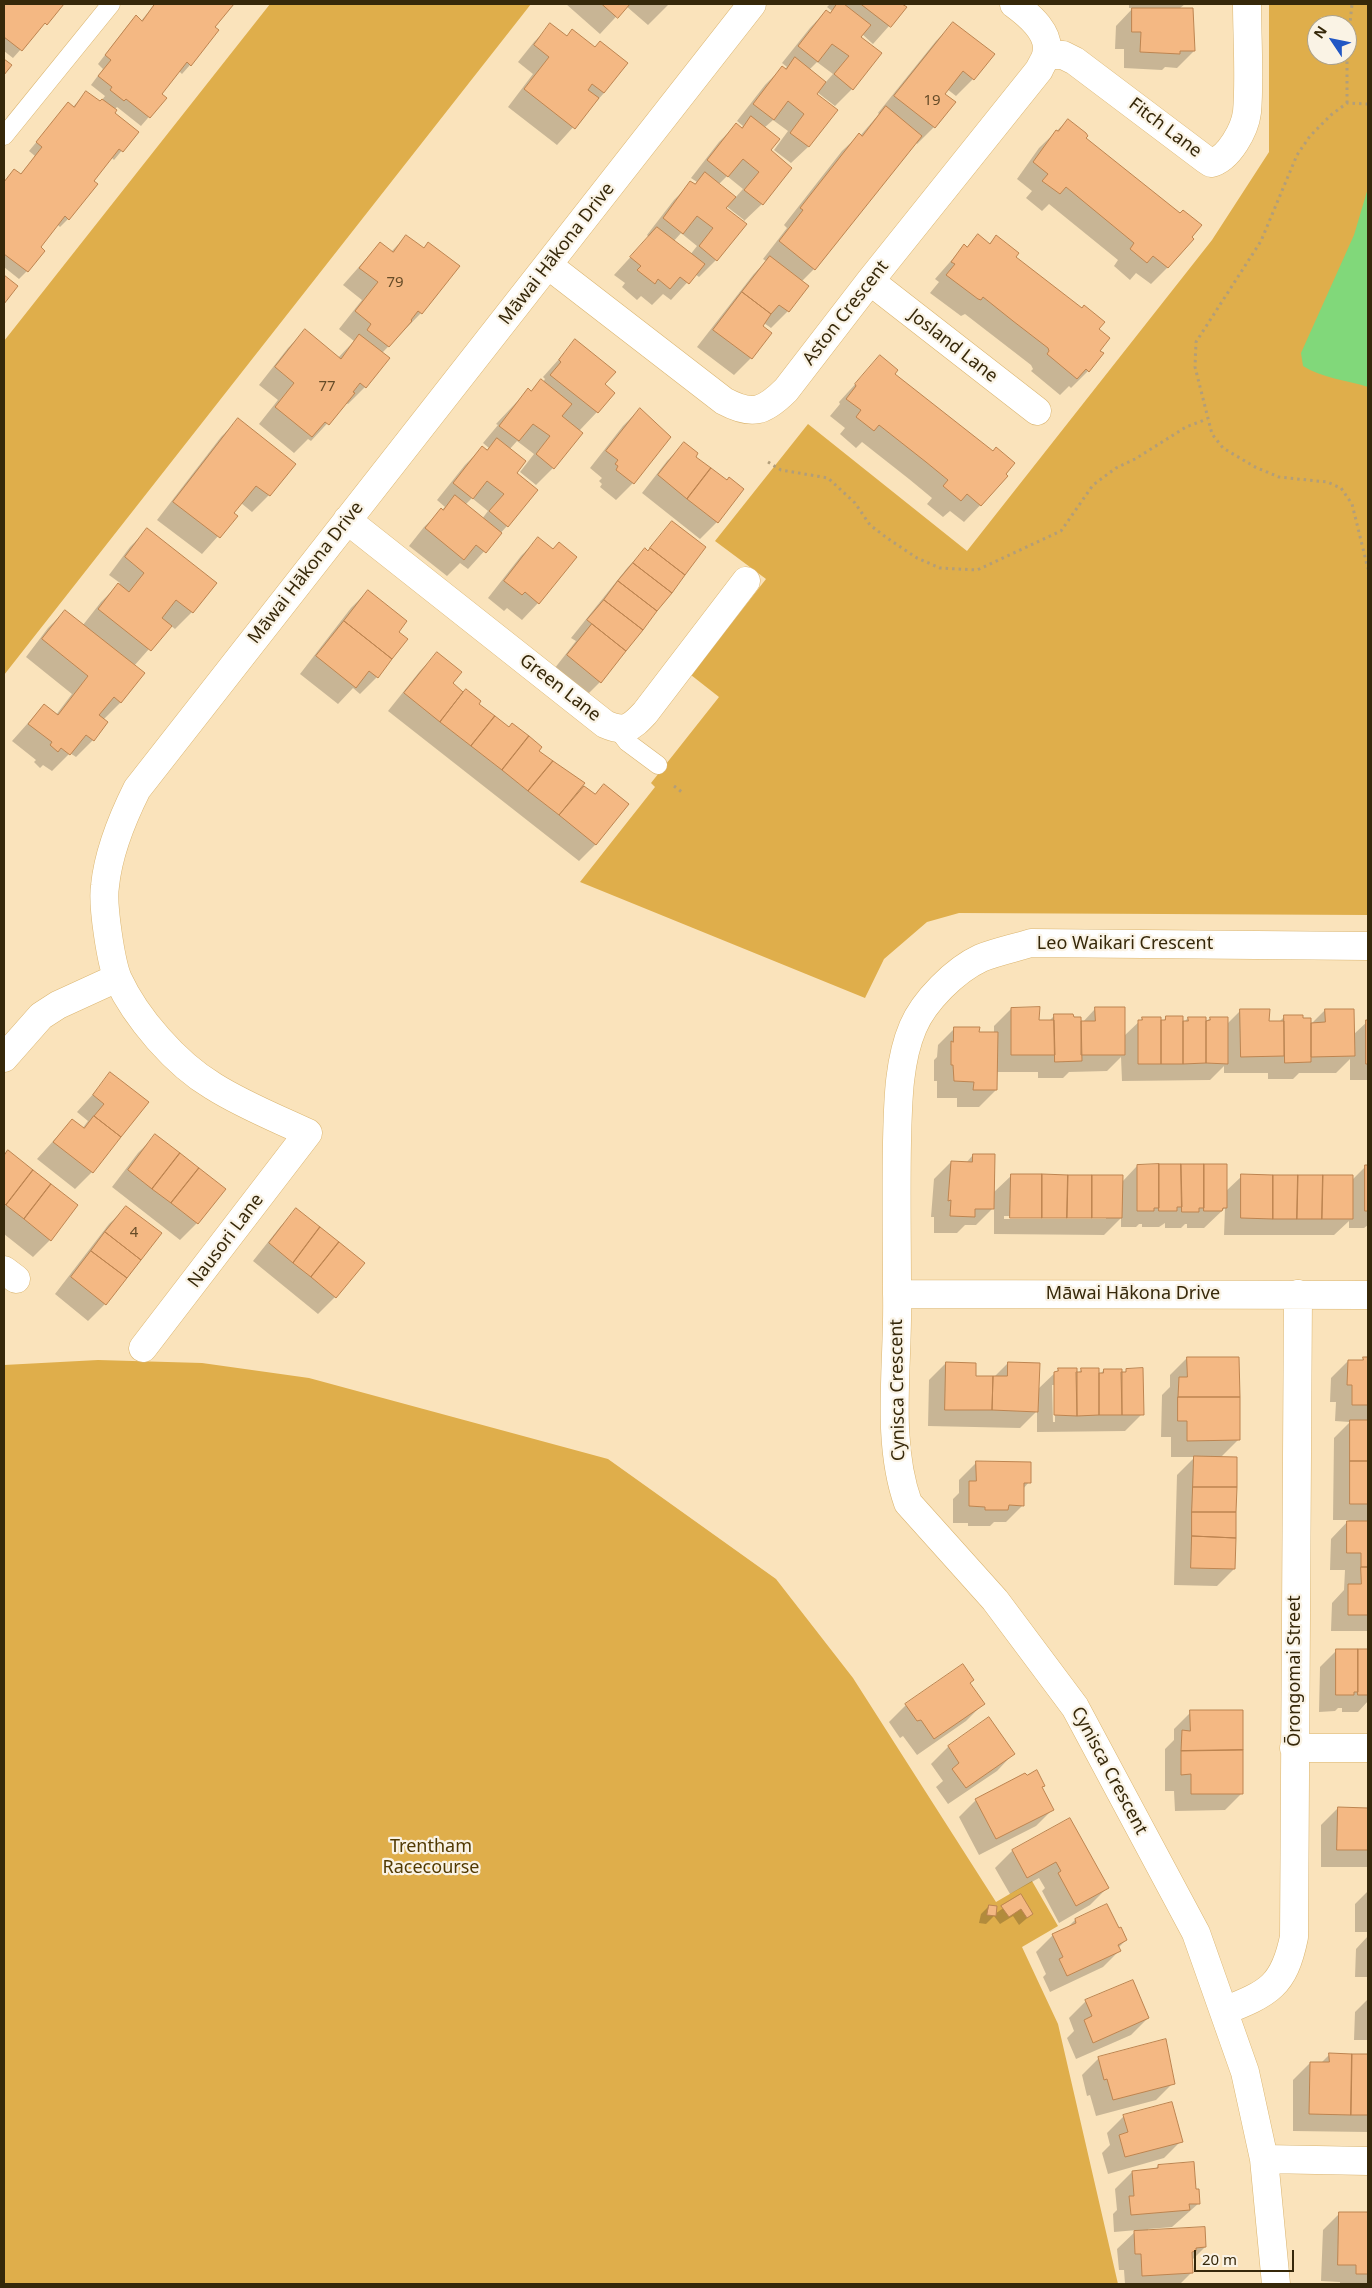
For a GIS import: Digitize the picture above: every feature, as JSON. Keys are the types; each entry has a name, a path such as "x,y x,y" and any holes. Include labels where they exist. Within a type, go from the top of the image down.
{"street":[{"name":"Māwai Hākona Drive","path":"308,1133 212,1086 179,1060 144,1020 117,978 107,927 104,886 122,820 136,789 752,4"},
{"path":"1014,4 1029,15 1039,27 1046,39 1047,55"},
{"name":"Fitch Lane","path":"1047,55 1063,55 1075,61 1205,159 1211,163 1219,161 1236,140 1247,113 1247,4"},
{"name":"Aston Crescent","path":"548,266 724,401 741,410 756,410 772,405 786,390 1039,70 1047,55"},
{"name":"Josland Lane","path":"870,282 1037,410"},
{"name":"Green Lane","path":"347,520 605,724 617,730 632,727 645,713 746,581"},
{"name":"Leo Waikari Crescent","path":"898,1294 896,1222 899,1081 913,1026 938,988 980,959 1031,943 1368,946"},
{"path":"8,1043 40,1016 58,1005 117,978"},
{"name":"Nausori Lane","path":"143,1348 308,1133"},
{"name":"Māwai Hākona Drive","path":"898,1294 1368,1295"},
{"name":"Cynisca Crescent","path":"898,1294 895,1371 897,1453 901,1484 908,1503 995,1600 1075,1707 1196,1933 1243,2064 1264,2159 1276,2284"},
{"name":"Ōrongomai Street","path":"1224,2011 1270,1990 1282,1977 1290,1960 1294,1937 1298,1294"},
{"path":"1294,1748 1368,1748"},
{"path":"1264,2159 1368,2161"}],"lane":[{"path":"4,136 111,4"},
{"path":"617,730 627,742 658,765"}],"path":[{"path":"1347,65 1347,103"},
{"path":"1368,104 1347,103 1331,115 1310,136 1297,155 1261,241 1196,342 1195,367 1207,419 1212,434 1222,448 1247,464 1279,477 1327,482 1341,488 1352,504 1368,569"},
{"path":"768,462 781,470 828,478 855,503 870,524 917,558 940,568 977,570 1061,531 1093,485 1116,468 1135,459 1186,427 1207,419"}],"green space":[{"path":"270,4 531,4 4,675 4,341"},
{"path":"1269,4 1368,4 1368,915 959,913 927,922 884,959 865,998 580,882 655,787 651,783 719,697 691,675 766,579 715,541 808,424 967,551 1212,240 1269,152"},
{"name":"Trentham Racecourse","path":"98,1360 202,1363 309,1378 608,1459 776,1579 853,1678 996,1902 1032,1881 1058,1926 1022,1947 1058,2024 1118,2284 4,2284 4,1365"}],"shaded area":[{"path":"1368,188 1368,387 1310,370 1303,366 1301,353 1354,235"}],"building":[{"path":"4,4 64,4 47,25 45,23 22,51 4,37"},
{"path":"155,4 234,4 215,27 219,30 191,66 187,62 162,94 167,98 150,118 126,99 124,101 110,90 112,87 98,76 111,60 105,55 136,15 142,21"},
{"path":"602,4 630,4 618,18"},
{"path":"837,4 844,4 871,25 861,37 882,53 853,90 834,74 849,56 832,44 818,62 798,46 826,10 830,13"},
{"path":"861,4 902,4 907,7 891,27"},
{"path":"1132,8 1193,8 1195,51 1180,51 1180,54 1140,52 1141,32 1132,32"},
{"path":"953,22 995,54 974,80 963,71 945,94 956,102 935,128 894,96"},
{"path":"550,23 567,36 572,29 595,47 600,41 628,63 604,93 592,84 588,90 599,98 575,129 524,89 549,57 534,45"},
{"path":"795,57 826,82 817,94 838,110 809,147 790,133 804,114 788,101 774,120 753,104 782,66 786,69"},
{"path":"4,59 12,65 4,75"},
{"path":"86,91 100,101 102,99 117,110 115,113 139,132 123,152 119,149 94,181 98,184 69,220 65,216 41,247 45,251 28,272 4,254 4,182 14,169 21,174 42,147 36,142 68,102 74,107"},
{"path":"886,106 922,136 815,270 779,241 803,210 800,208 859,133 862,136"},
{"path":"751,116 780,139 771,150 792,168 763,205 744,190 759,172 743,159 728,177 707,160 736,123 742,128"},
{"path":"1068,119 1086,133 1088,136 1086,138 1180,213 1183,210 1202,225 1192,237 1194,239 1168,268 1153,256 1147,263 1130,249 1134,243 1066,187 1060,194 1042,181 1048,174 1033,162 1056,130 1058,131"},
{"path":"705,172 736,197 726,208 747,224 717,261 699,246 713,228 697,216 683,234 663,218 690,181 695,184"},
{"path":"657,227 705,264 689,284 680,277 670,289 658,279 655,284 637,270 641,266 630,257"},
{"path":"978,234 990,244 996,235 1019,253 1016,257 1082,308 1084,305 1105,322 1099,329 1110,338 1100,351 1104,353 1089,372 1086,369 1077,379 1047,354 1048,348 983,297 981,300 978,299 946,275 955,264 951,262 964,244 967,247"},
{"path":"406,235 424,248 428,242 460,266 422,314 418,311 412,321 389,347 367,330 371,324 355,311 378,282 359,268 380,242 393,252"},
{"path":"770,256 809,286 789,312 779,305 771,314 742,292"},
{"path":"4,275 18,286 4,304"},
{"path":"742,292 771,314 763,326 772,333 752,359 713,330"},
{"path":"305,329 341,359 359,334 390,358 366,388 360,383 353,392 355,393 329,425 325,422 312,437 275,407 294,383 275,367"},
{"path":"575,339 616,372 605,384 615,393 598,413 550,375 561,362 559,360"},
{"path":"880,355 898,370 895,374 993,451 996,447 1015,463 1006,474 1008,476 981,506 967,494 961,501 943,486 948,480 926,462 879,425 874,431 856,417 861,410 846,399 856,386 855,384"},
{"path":"541,379 572,404 562,416 583,433 554,469 536,454 550,436 533,424 519,441 499,426 528,388 531,391"},
{"path":"640,408 671,437 634,484 616,470 618,466 615,464 618,460 606,451"},
{"path":"238,418 296,464 270,496 256,486 234,513 238,516 220,538 173,502"},
{"path":"497,438 526,461 517,473 538,490 508,527 489,511 504,494 487,481 473,499 453,483 482,446 487,450"},
{"path":"684,442 698,453 696,457 711,468 687,499 658,475"},
{"path":"711,468 727,480 729,477 744,489 718,523 687,499"},
{"path":"455,495 502,533 486,553 476,545 464,560 425,528 441,508 443,510"},
{"path":"672,521 706,547 685,575 650,548"},
{"path":"147,528 217,583 193,613 176,600 162,618 172,626 151,651 98,609 118,583 129,592 144,573 125,557"},
{"path":"538,537 553,549 559,542 577,557 539,604 525,592 522,595 504,581"},
{"path":"645,548 648,551 650,548 685,575 672,593 633,563"},
{"path":"633,563 672,593 657,611 618,581"},
{"path":"618,581 657,611 643,630 604,600"},
{"path":"368,590 407,621 399,632 408,639 392,659 344,621"},
{"path":"604,600 643,630 626,651 587,620"},
{"path":"65,610 145,673 121,703 114,697 99,715 108,722 94,741 86,735 70,755 61,748 58,752 50,745 52,742 28,724 44,704 58,715 88,676 42,639"},
{"path":"344,621 392,659 378,678 369,671 356,688 316,656"},
{"path":"592,624 626,651 601,683 567,655"},
{"path":"437,652 462,672 453,683 463,692 440,722 404,693"},
{"path":"466,689 481,701 479,704 495,716 471,746 440,722"},
{"path":"495,716 509,727 512,723 529,736 502,770 471,746"},
{"path":"529,736 542,747 539,751 553,761 528,791 502,770"},
{"path":"553,761 585,783 559,815 528,791"},
{"path":"604,784 629,804 596,845 559,815 584,786 595,794"},
{"path":"1040,1007 1039,1020 1054,1020 1055,1055 1011,1055 1011,1008"},
{"path":"1095,1007 1125,1007 1125,1055 1081,1055 1081,1021 1095,1021"},
{"path":"1240,1009 1270,1009 1269,1021 1284,1021 1284,1056 1241,1057"},
{"path":"1325,1009 1354,1009 1355,1056 1311,1057 1311,1023 1325,1022"},
{"path":"1054,1014 1073,1014 1074,1017 1081,1017 1082,1061 1055,1062"},
{"path":"1284,1015 1303,1015 1303,1018 1311,1018 1311,1062 1285,1063"},
{"path":"1166,1016 1183,1016 1183,1064 1161,1064 1161,1020 1165,1020"},
{"path":"1142,1017 1161,1017 1161,1064 1138,1064 1138,1020 1142,1020"},
{"path":"1188,1017 1206,1017 1206,1063 1183,1064 1183,1021 1188,1021"},
{"path":"1210,1017 1228,1017 1228,1064 1206,1063 1206,1021 1210,1020"},
{"path":"1366,1020 1368,1020 1368,1064 1366,1064"},
{"path":"954,1027 980,1027 979,1032 998,1032 997,1090 973,1090 974,1082 954,1081 953,1065 951,1065 951,1041 953,1042"},
{"path":"110,1072 149,1102 121,1137 94,1116 104,1104 93,1095"},
{"path":"94,1116 121,1137 93,1173 53,1142 72,1119 84,1128"},
{"path":"155,1134 180,1153 152,1189 128,1170"},
{"path":"8,1150 33,1170 6,1205 4,1203 4,1156"},
{"path":"180,1153 199,1168 171,1203 152,1189"},
{"path":"973,1154 995,1154 994,1209 975,1209 975,1217 950,1216 951,1200 948,1201 951,1161 972,1162"},
{"path":"1159,1164 1181,1164 1182,1207 1177,1207 1177,1211 1159,1211"},
{"path":"1159,1164 1159,1208 1154,1208 1154,1211 1137,1211 1137,1165"},
{"path":"1181,1164 1204,1164 1204,1208 1199,1208 1199,1212 1182,1212"},
{"path":"1204,1164 1227,1164 1227,1208 1223,1208 1222,1211 1204,1211"},
{"path":"1365,1165 1368,1165 1368,1211 1365,1211"},
{"path":"199,1168 226,1189 198,1224 171,1203"},
{"path":"33,1170 51,1184 24,1219 6,1205"},
{"path":"1011,1174 1042,1174 1042,1218 1010,1218"},
{"path":"1042,1174 1068,1175 1067,1218 1042,1218"},
{"path":"1241,1174 1273,1175 1273,1219 1241,1218"},
{"path":"1068,1175 1092,1175 1092,1218 1067,1218"},
{"path":"1092,1175 1123,1175 1122,1218 1092,1218"},
{"path":"1273,1175 1298,1175 1297,1219 1273,1219"},
{"path":"1298,1175 1323,1175 1322,1219 1297,1219"},
{"path":"1323,1175 1353,1175 1353,1219 1322,1219"},
{"path":"51,1184 78,1205 51,1241 24,1219"},
{"path":"126,1206 162,1233 141,1260 105,1232"},
{"path":"296,1208 320,1227 293,1263 269,1243"},
{"path":"320,1227 339,1242 311,1277 293,1263"},
{"path":"105,1232 141,1260 127,1278 91,1251"},
{"path":"339,1242 365,1263 336,1298 311,1277"},
{"path":"91,1251 127,1278 106,1305 71,1277"},
{"path":"1187,1357 1239,1357 1240,1397 1178,1397 1179,1377 1187,1377"},
{"path":"1363,1357 1368,1357 1368,1405 1352,1405 1352,1385 1347,1385 1348,1360 1363,1360"},
{"path":"946,1362 976,1363 976,1376 993,1376 992,1410 945,1410"},
{"path":"1008,1362 1040,1363 1038,1412 992,1410 993,1376 1007,1376"},
{"path":"1058,1368 1077,1368 1077,1416 1054,1415 1054,1372 1058,1371"},
{"path":"1081,1368 1099,1368 1099,1415 1077,1416 1076,1372 1081,1372"},
{"path":"1143,1368 1144,1415 1122,1415 1121,1372 1126,1372 1126,1369"},
{"path":"1104,1369 1122,1369 1122,1415 1099,1415 1099,1373 1103,1373"},
{"path":"1178,1397 1240,1397 1240,1440 1187,1441 1187,1421 1178,1421"},
{"path":"1350,1420 1368,1420 1368,1461 1350,1461"},
{"path":"1194,1456 1237,1457 1237,1487 1193,1487"},
{"path":"976,1461 1031,1462 1031,1483 1024,1483 1024,1506 1009,1505 1008,1510 985,1510 985,1507 969,1506 969,1481 976,1481"},
{"path":"1350,1461 1368,1461 1368,1504 1350,1504"},
{"path":"1193,1487 1237,1487 1236,1512 1192,1512"},
{"path":"1192,1512 1236,1512 1236,1538 1192,1536"},
{"path":"1347,1521 1368,1521 1368,1567 1361,1567 1361,1553 1347,1553"},
{"path":"1192,1536 1236,1538 1235,1569 1191,1568"},
{"path":"1361,1567 1368,1567 1368,1615 1348,1615 1348,1584 1361,1584"},
{"path":"1336,1649 1358,1649 1358,1692 1354,1692 1354,1695 1336,1695"},
{"path":"1358,1649 1368,1649 1368,1695 1358,1695"},
{"path":"963,1664 974,1680 970,1683 985,1704 934,1739 921,1720 917,1721 905,1704"},
{"path":"1190,1710 1243,1710 1243,1750 1181,1751 1182,1730 1190,1731"},
{"path":"989,1717 1015,1754 966,1788 952,1769 959,1763 948,1746"},
{"path":"1243,1750 1243,1794 1191,1794 1191,1774 1181,1775 1181,1751"},
{"path":"1037,1770 1045,1786 1042,1787 1054,1810 996,1839 975,1799 1025,1773 1027,1775"},
{"path":"1338,1807 1368,1808 1368,1850 1337,1850"},
{"path":"1070,1818 1109,1888 1076,1906 1058,1873 1061,1871 1056,1862 1027,1878 1012,1850"},
{"path":"1021,1894 1033,1914 1027,1918 1021,1909 1009,1917 1001,1906"},
{"path":"1107,1904 1127,1940 1118,1945 1121,1951 1067,1976 1059,1959 1063,1957 1052,1934 1076,1923 1075,1919"},
{"path":"989,1905 997,1906 996,1916 987,1915"},
{"path":"1133,1980 1149,2018 1093,2043 1084,2020 1092,2016 1085,2000"},
{"path":"1166,2039 1175,2084 1113,2100 1107,2079 1104,2080 1098,2057"},
{"path":"1329,2053 1352,2054 1351,2115 1309,2114 1310,2062 1329,2062"},
{"path":"1352,2054 1368,2054 1368,2115 1351,2115"},
{"path":"1172,2102 1183,2142 1125,2157 1119,2135 1128,2132 1123,2115"},
{"path":"1194,2162 1196,2189 1199,2189 1200,2204 1189,2204 1190,2210 1131,2215 1129,2196 1134,2196 1132,2171 1158,2168 1158,2165"},
{"path":"1339,2212 1368,2212 1368,2274 1356,2274 1356,2265 1338,2265"},
{"path":"1205,2227 1206,2247 1196,2248 1196,2251 1192,2252 1193,2273 1142,2276 1141,2254 1135,2254 1134,2231"}]}
